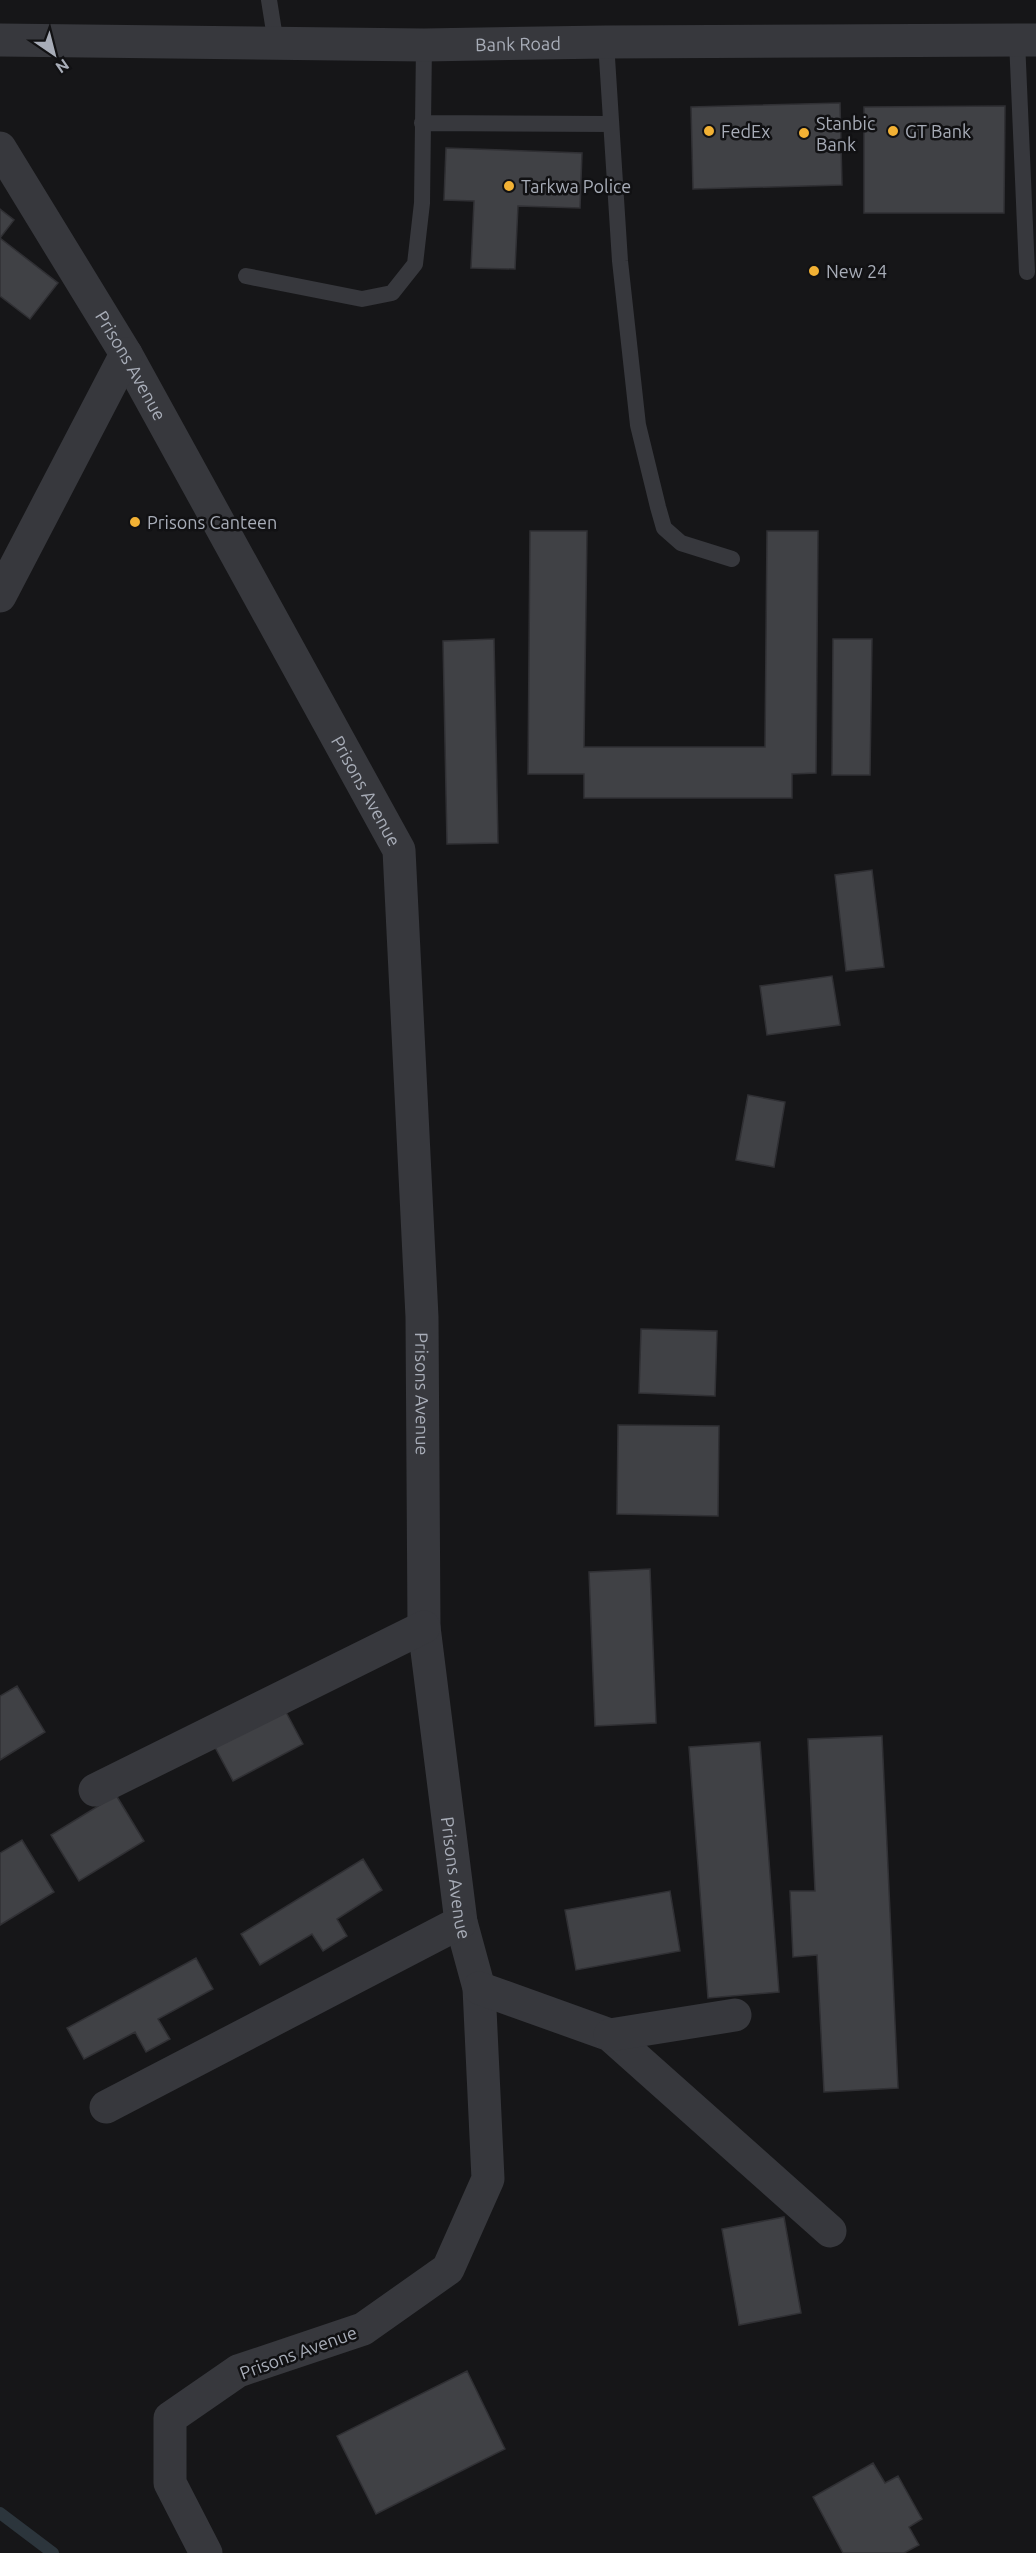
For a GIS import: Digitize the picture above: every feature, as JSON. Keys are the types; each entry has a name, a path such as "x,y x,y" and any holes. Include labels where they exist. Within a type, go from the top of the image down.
{"street":[{"name":"Bank Road","path":"0,40 424,45 1027,40"},
{"name":"Prisons Avenue","path":"0,148 126,354 399,850 422,1317 424,1627 461,1922 479,1988 488,2179 448,2268 363,2330 238,2371 170,2418 170,2482 206,2553"},
{"path":"0,596 126,354"},
{"path":"95,1790 424,1627"},
{"path":"106,2108 461,1922"},
{"path":"479,1988 610,2035 830,2231"},
{"path":"610,2035 735,2015"}],"lane":[{"path":"269,0 276,44"},
{"path":"1027,40 1027,272"},
{"path":"606,42 620,261 638,425 664,528 681,543 732,559"},
{"path":"246,276 362,299 392,293 415,264 422,203 424,45"},
{"path":"422,123 610,124"}],"building":[{"path":"840,103 842,185 693,189 691,107"},
{"path":"1005,106 1004,213 864,213 864,107"},
{"path":"446,148 582,153 580,208 518,206 515,269 471,268 474,201 444,200"},
{"path":"0,209 14,220 0,238"},
{"path":"0,238 58,283 30,319 0,296"},
{"path":"530,531 587,531 584,747 765,747 767,531 818,531 816,773 792,774 792,798 584,798 584,774 528,774"},
{"path":"494,639 498,843 447,844 443,641"},
{"path":"833,639 872,639 870,775 832,775"},
{"path":"872,870 884,967 846,971 835,875"},
{"path":"832,976 840,1025 767,1035 760,986"},
{"path":"748,1095 785,1102 774,1167 736,1160"},
{"path":"641,1329 717,1331 715,1396 639,1393"},
{"path":"618,1425 719,1426 718,1516 617,1514"},
{"path":"650,1569 656,1723 595,1726 589,1572"},
{"path":"17,1686 45,1732 0,1760 0,1696"},
{"path":"279,1699 303,1744 233,1781 209,1736"},
{"path":"882,1736 898,2088 824,2092 817,1955 793,1957 790,1891 815,1891 808,1739"},
{"path":"760,1742 779,1992 708,1998 689,1747"},
{"path":"116,1795 144,1841 79,1881 51,1835"},
{"path":"22,1840 54,1892 0,1925 0,1853"},
{"path":"363,1859 382,1890 337,1919 347,1936 323,1951 312,1934 260,1965 241,1934"},
{"path":"670,1891 680,1951 576,1970 565,1910"},
{"path":"196,1958 213,1989 158,2019 170,2039 146,2052 135,2032 84,2059 67,2028"},
{"path":"784,2217 801,2313 739,2325 722,2229"},
{"path":"467,2371 505,2449 376,2514 337,2436"},
{"path":"873,2463 885,2483 898,2476 922,2519 909,2527 919,2545 904,2553 843,2553 813,2497"}],"waterway":[{"path":"0,2513 53,2553"}],"place":[{"name":"FedEx","path":"709,131"},
{"name":"GT Bank","path":"893,131"},
{"name":"Stanbic Bank","path":"804,133"},
{"name":"Tarkwa Police","path":"509,186"},
{"name":"New 24","path":"814,271"},
{"name":"Prisons Canteen","path":"135,522"}]}
